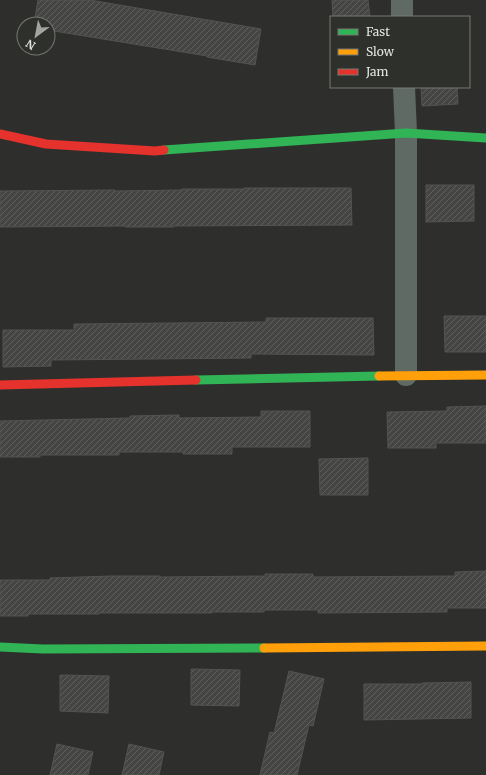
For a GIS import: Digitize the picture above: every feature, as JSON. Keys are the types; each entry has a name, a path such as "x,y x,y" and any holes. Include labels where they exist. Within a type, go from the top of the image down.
{"street":[{"path":"402,0 402,16"},
{"path":"404,88 406,134 406,375"},
{"path":"0,134 46,144 155,150 406,134 486,138"},
{"path":"0,385 406,375 486,375"},
{"path":"0,646 51,649 486,646"}],"building":[{"path":"38,0 90,0 261,29 255,65 56,31 56,16 35,16"},
{"path":"332,0 368,0 370,16 333,16"},
{"path":"421,88 457,88 458,104 422,106"},
{"path":"426,185 474,185 474,221 426,222"},
{"path":"244,188 351,188 352,225 0,227 0,191 115,191"},
{"path":"444,316 486,316 486,352 445,352"},
{"path":"266,318 373,318 374,355 251,354 251,358 51,360 51,366 3,367 3,330 74,330 74,324 266,322"},
{"path":"486,406 486,443 436,443 436,448 388,448 387,412 447,411 447,407"},
{"path":"261,411 310,411 310,447 232,447 232,454 119,452 119,455 40,455 40,457 0,457 0,421 130,418 130,416 179,415 179,418 261,417"},
{"path":"368,458 368,495 320,495 319,459"},
{"path":"486,571 486,608 447,608 447,612 318,613 318,610 264,610 264,612 28,614 28,616 0,616 0,580 50,580 50,578 112,576 265,576 265,574 313,574 313,577 455,576 455,572"},
{"path":"191,669 240,670 239,706 191,705"},
{"path":"289,671 324,679 313,726 309,725 297,775 260,775 270,732 274,733"},
{"path":"60,675 109,676 108,713 60,711"},
{"path":"471,682 471,718 364,720 364,684"},
{"path":"57,744 93,752 88,775 50,775"},
{"path":"129,744 164,752 159,775 122,775"}],"traffic: fast":[{"path":"164,150 406,133 486,138"},
{"path":"196,380 379,376"},
{"path":"0,647 43,649 264,648"}],"traffic: slow":[{"path":"379,376 486,375"},
{"path":"264,648 486,646"}],"traffic: jam":[{"path":"0,134 46,144 155,151 164,150"},
{"path":"0,385 196,380"}]}
